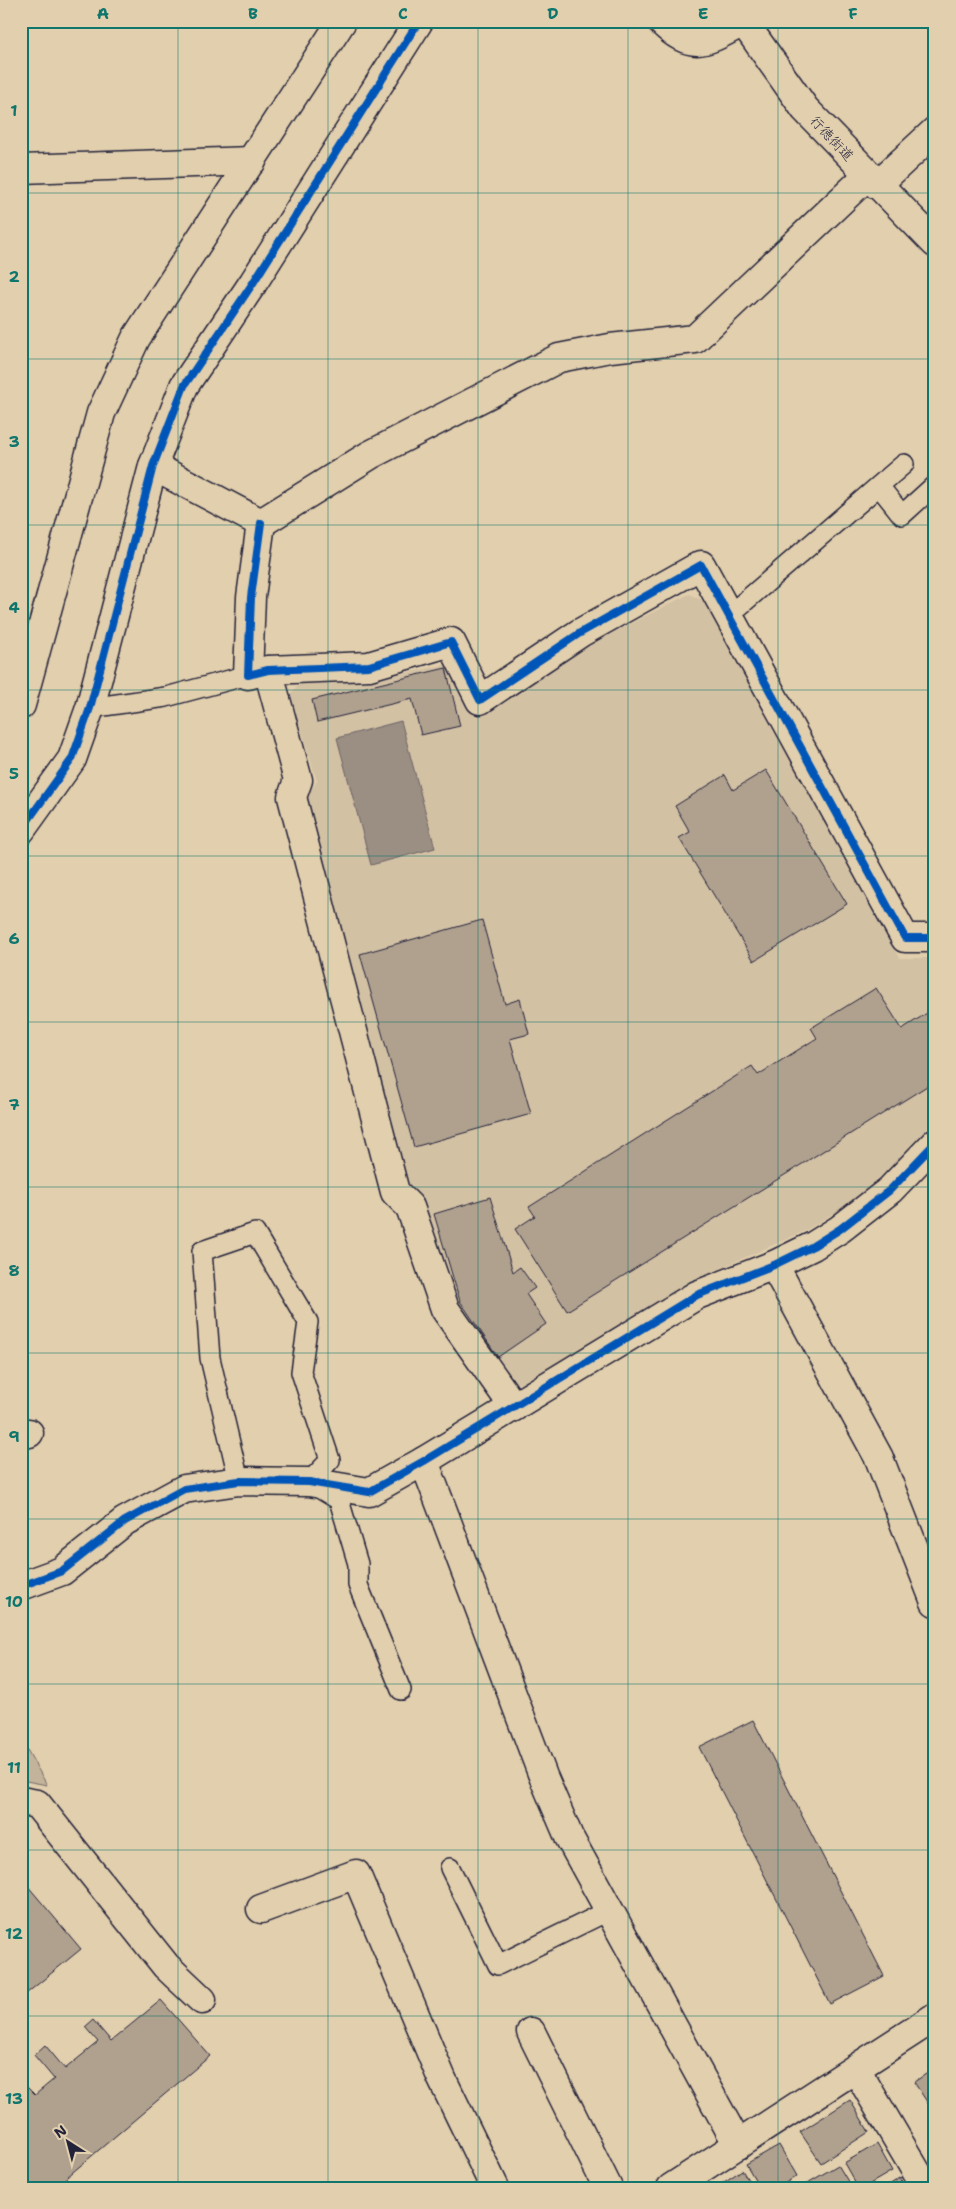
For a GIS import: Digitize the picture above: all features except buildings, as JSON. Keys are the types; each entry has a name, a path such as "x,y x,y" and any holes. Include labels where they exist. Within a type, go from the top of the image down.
{"street":[{"path":"21,705 101,413 136,338 342,21"},
{"path":"21,830 72,759 90,708 153,466 184,386 253,283 419,21"},
{"path":"661,21 674,35 690,42 705,42 743,22"},
{"name":"行徳街道","path":"743,22 806,110 935,243"},
{"path":"261,522 370,455 559,358 610,348 694,339 872,180 935,131"},
{"path":"21,169 252,161"},
{"path":"153,466 261,522"},
{"path":"261,522 250,597 258,672 298,780 292,797 395,1192 410,1206 445,1309 514,1407"},
{"path":"258,672 369,666 451,642 480,700 580,632 700,565 905,938 935,938"},
{"path":"21,1586 62,1571 125,1521 184,1489 239,1481 309,1482 369,1492 514,1407 697,1295 774,1265 813,1246 840,1229 890,1190 935,1143"},
{"path":"774,1265 879,1458 935,1602"},
{"path":"424,1461 543,1776 569,1837 738,2145"},
{"path":"21,1801 37,1804 166,1966 202,2000"},
{"path":"261,1909 356,1874 442,2079 495,2188"},
{"path":"671,2188 935,2017"},
{"path":"531,2032 608,2188"},
{"path":"856,2069 926,2188"}],"lane":[{"path":"728,616 904,464"},
{"path":"880,486 902,515 935,485"},
{"path":"90,708 166,697 258,672"},
{"path":"239,1481 210,1358 202,1251 256,1232 308,1322 301,1372 330,1460 309,1482 338,1500 358,1564 358,1585 401,1690"},
{"path":"450,1868 498,1965 610,1910"}],"shaded area":[{"path":"689,594 702,600 900,958 935,958 935,1120 897,1163 849,1204 805,1231 687,1283 524,1384 507,1382 454,1305 405,1182 305,798 317,781 290,694 300,684 347,677 377,679 448,664 476,717 491,712 580,649"},
{"path":"401,721 435,848 371,865 337,738"},
{"path":"21,1739 47,1785 21,1780"}],"cycle path":[{"path":"21,830 72,759 90,708 153,466 184,386 253,283 419,21"},
{"path":"261,523 251,597 248,675 268,670 369,666 451,642 480,700 580,633 701,565 905,938 935,938"},
{"path":"21,1586 62,1571 125,1521 184,1489 239,1481 309,1482 369,1492 424,1461 697,1295 774,1265 813,1246 840,1229 890,1190 935,1143"}]}
